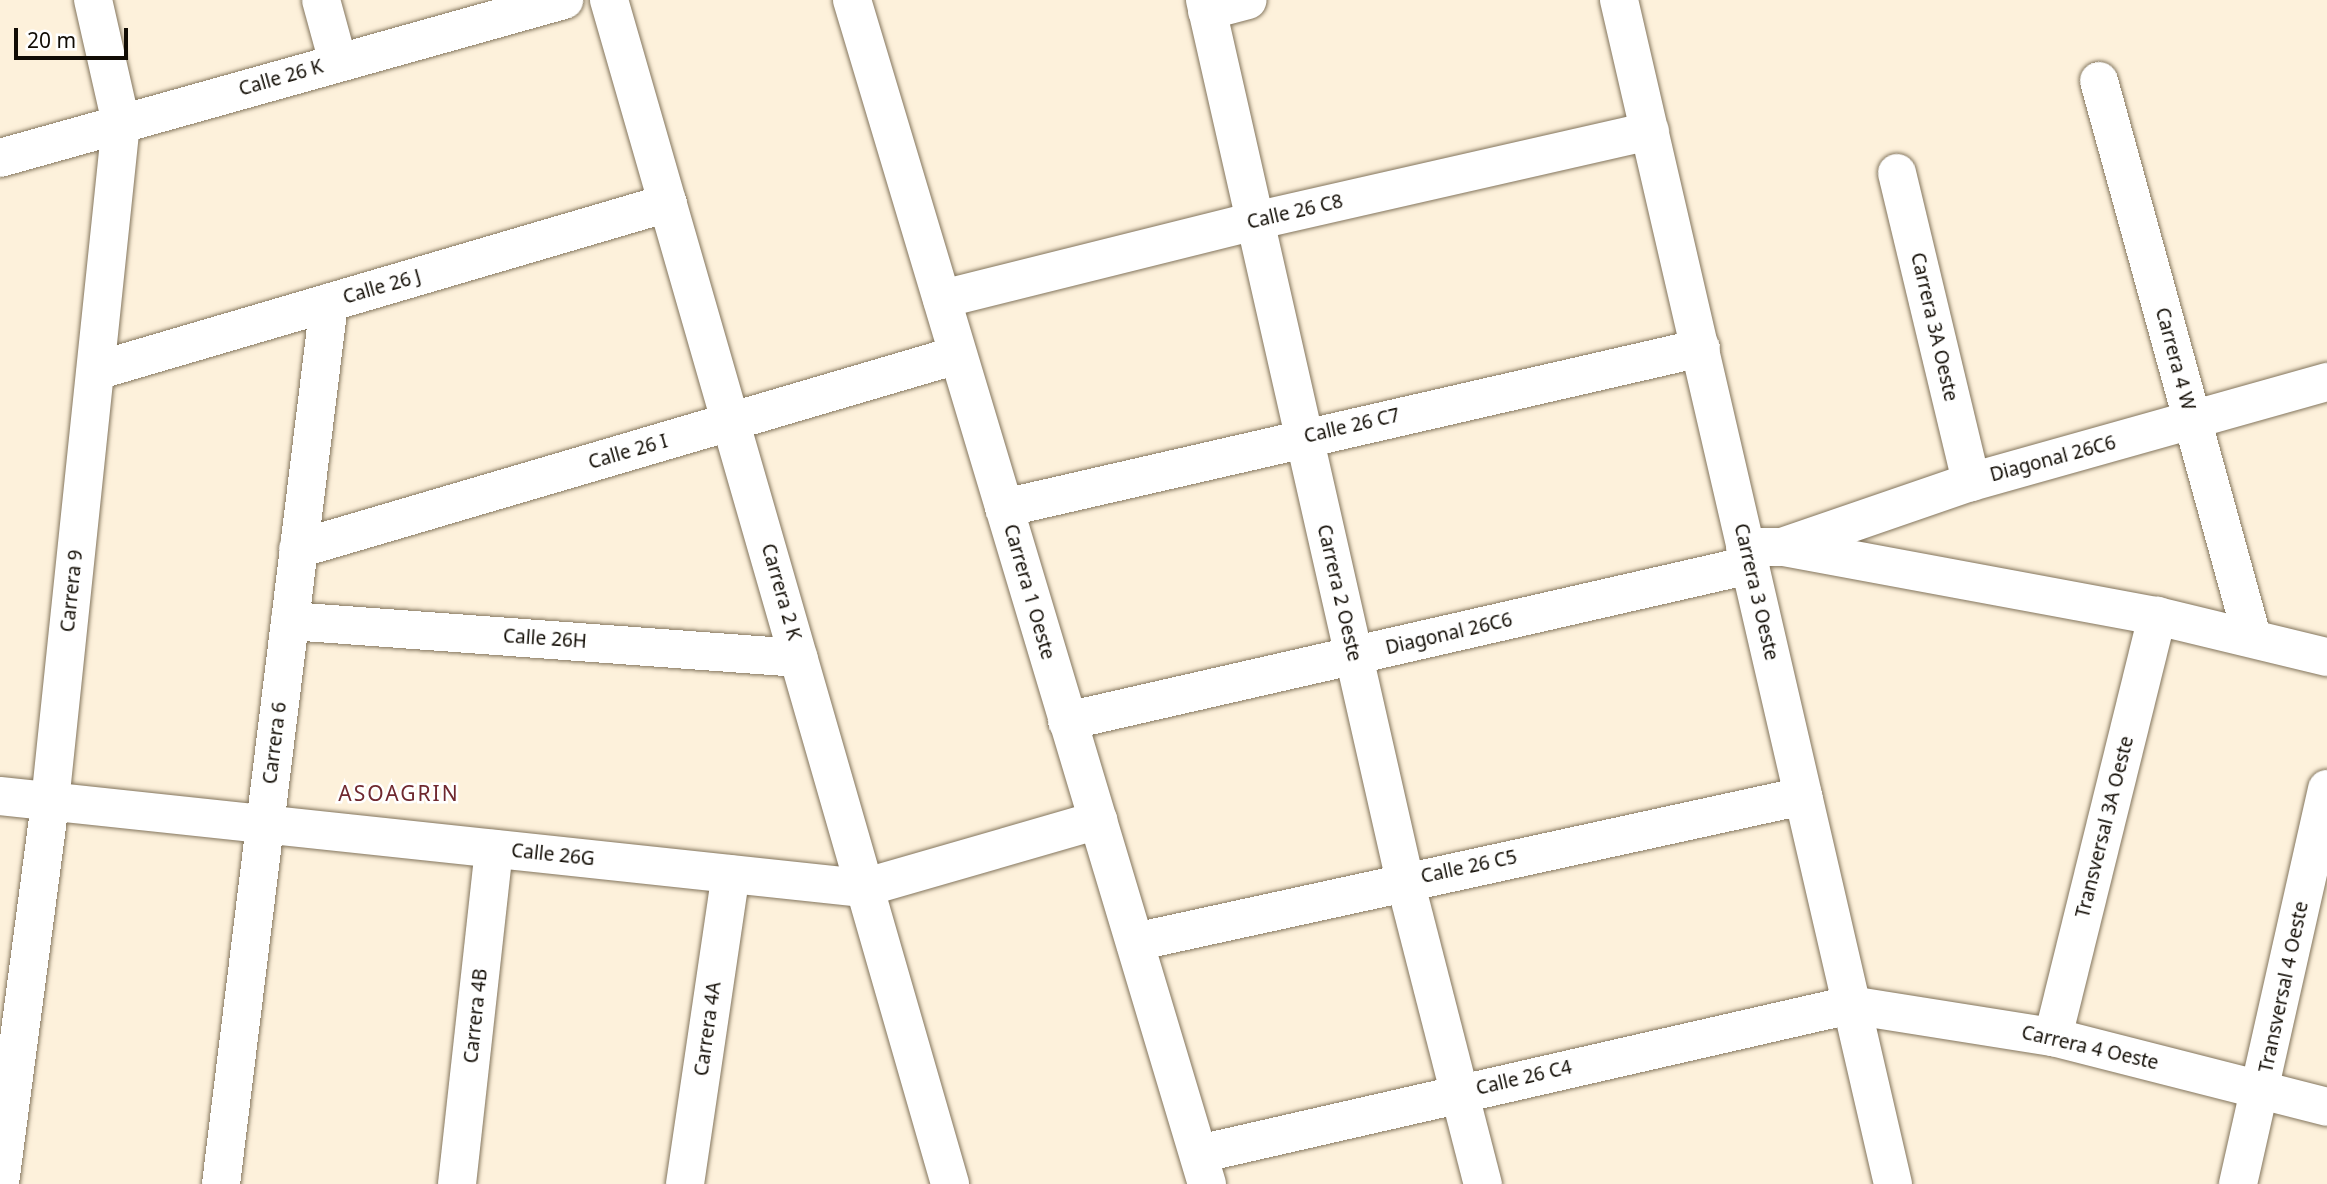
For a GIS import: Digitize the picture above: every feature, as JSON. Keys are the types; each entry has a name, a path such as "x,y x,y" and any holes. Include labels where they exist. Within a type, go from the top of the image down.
{"street":[{"name":"Carrera 9","path":"0,1183 50,802 121,122 93,0"},
{"path":"321,0 338,62"},
{"name":"Carrera 2 K","path":"609,0 950,1184"},
{"name":"Carrera 1 Oeste","path":"852,0 1203,1169"},
{"path":"1206,5 1248,0"},
{"name":"Carrera 3 Oeste","path":"1619,0 1701,348 1759,553 1803,796 1893,1184"},
{"name":"Calle 26 K","path":"0,158 553,1"},
{"name":"Carrera 2 Oeste","path":"1206,5 1405,881 1483,1184"},
{"name":"Carrera 4 W","path":"2099,81 2252,638"},
{"name":"Calle 26 C8","path":"942,299 1254,221 1650,131"},
{"name":"Carrera 3A Oeste","path":"1897,173 1970,482"},
{"name":"Calle 26 J","path":"96,371 668,203"},
{"name":"Carrera 6","path":"221,1184 329,303"},
{"name":"Calle 26 C7","path":"1004,508 1304,436 1701,348"},
{"name":"Calle 26 I","path":"298,549 957,355"},
{"name":"Diagonal 26C6","path":"1067,722 1354,656 1759,553 1970,482 2192,422 2327,382"},
{"name":"Diagonal 26C6","path":"1759,553 2158,616 2327,657"},
{"name":"Transversal 3A Oeste","path":"2053,1037 2158,616"},
{"name":"Calle 26H","path":"290,621 799,658"},
{"name":"Transversal 4 Oeste","path":"2238,1184 2327,789"},
{"name":"Calle 26G","path":"0,796 863,888 1098,820"},
{"name":"Calle 26 C5","path":"1135,942 1803,796"},
{"name":"Carrera 4B","path":"457,1184 494,849"},
{"name":"Carrera 4A","path":"685,1184 730,874"},
{"name":"Carrera 4 Oeste","path":"1850,1005 2053,1037 2327,1107"},
{"name":"Calle 26 C4","path":"1203,1169 1460,1093 1850,1005"}],"district":[{"name":"ASOAGRIN","path":"399,793"}]}
